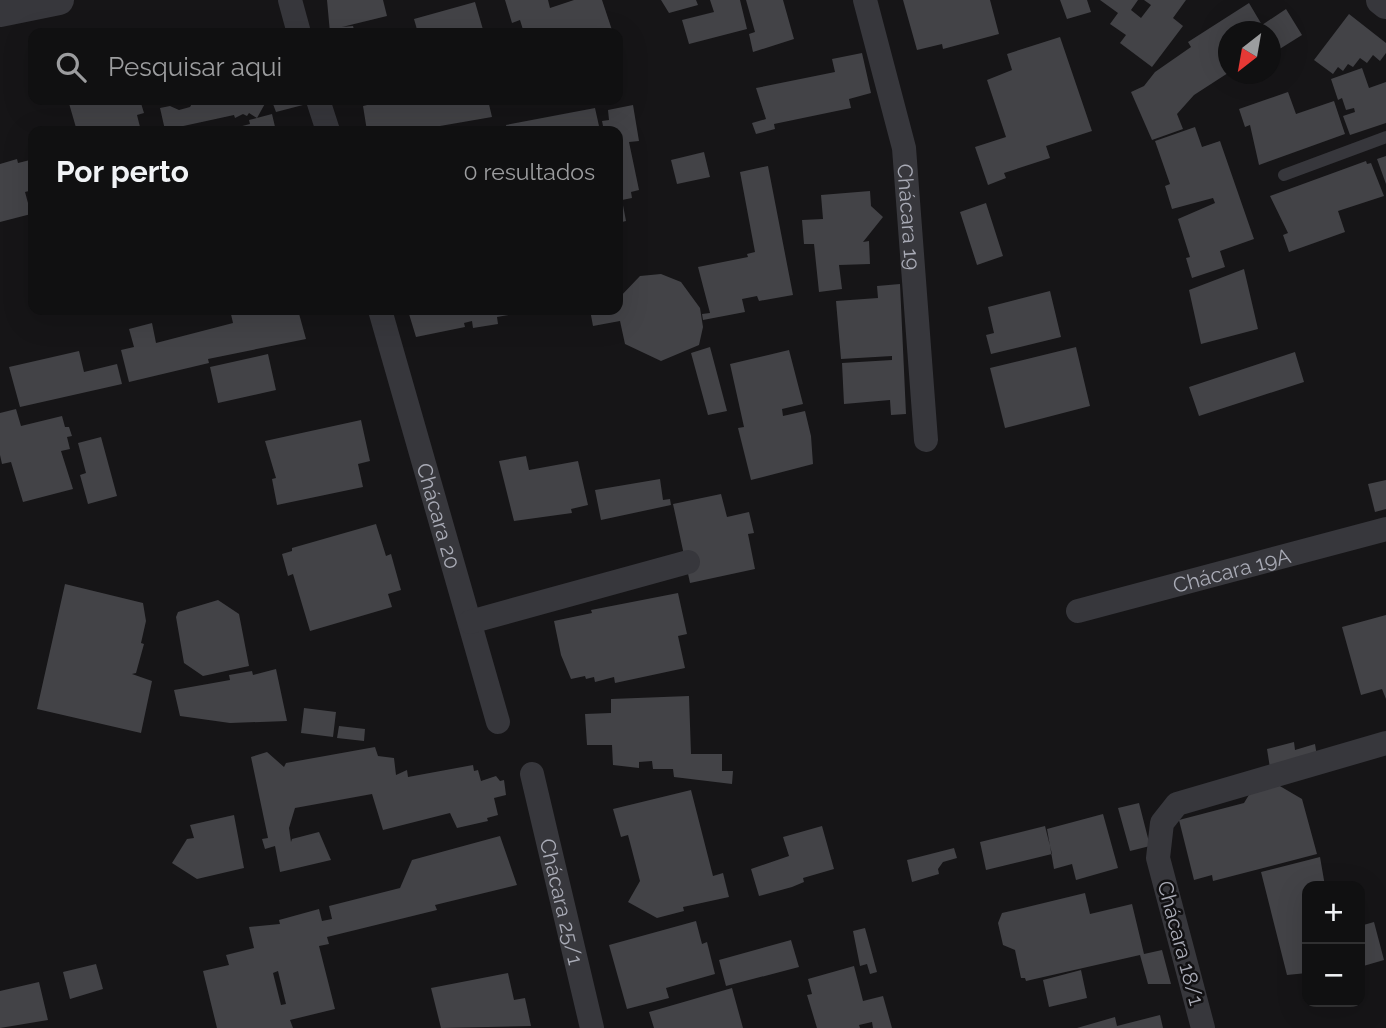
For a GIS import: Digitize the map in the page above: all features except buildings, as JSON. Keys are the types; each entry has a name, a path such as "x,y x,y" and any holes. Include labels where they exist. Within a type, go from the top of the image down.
{"street":[{"path":"0,12 59,0"},
{"path":"290,0 298,28"},
{"name":"Chácara 19","path":"865,0 904,148 926,440"},
{"path":"1381,0 1386,4"},
{"path":"320,105 326,126"},
{"name":"Chácara 20","path":"381,315 498,722"},
{"name":"Chácara 19A","path":"1078,611 1386,529"},
{"path":"470,622 688,562"},
{"name":"Chácara 18/1","path":"1203,1028 1158,858 1162,823 1177,804 1386,743"},
{"name":"Chácara 25/1","path":"532,774 592,1028"}],"lane":[{"path":"1284,176 1386,138"}]}
